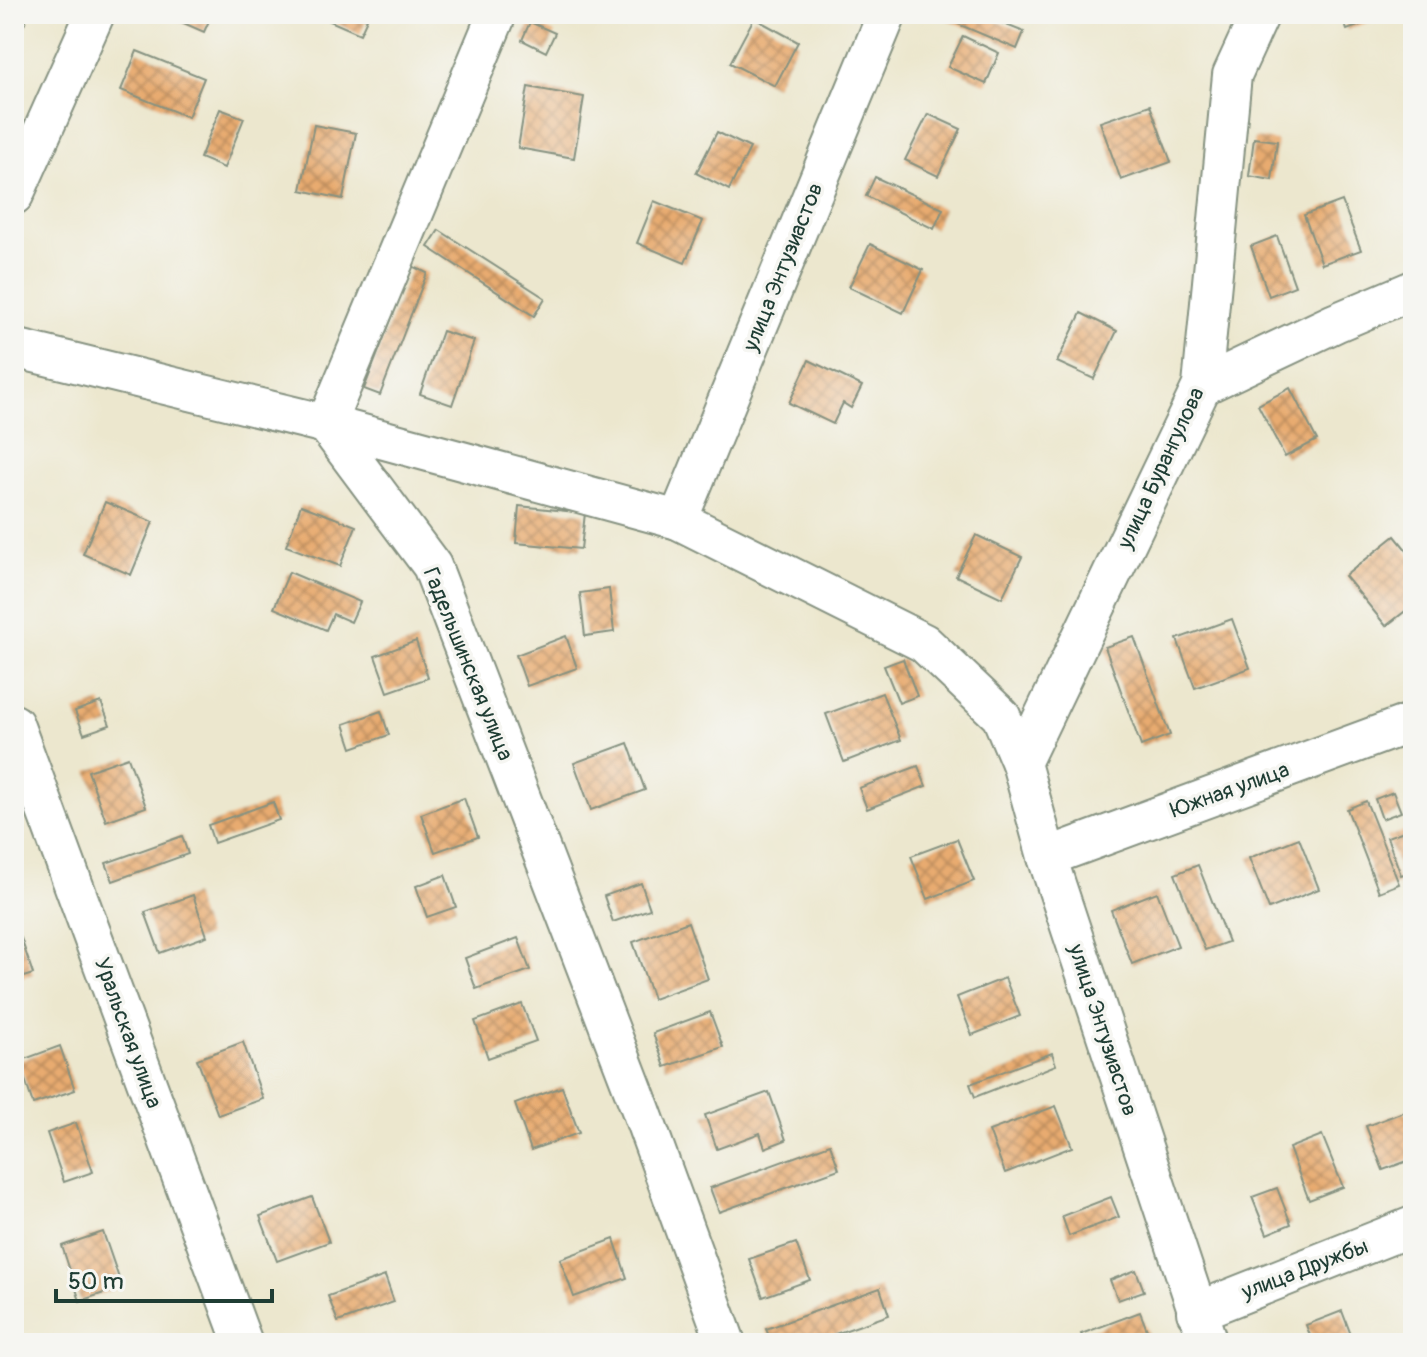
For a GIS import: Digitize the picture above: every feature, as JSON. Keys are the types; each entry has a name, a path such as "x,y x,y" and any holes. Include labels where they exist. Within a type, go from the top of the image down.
{"street":[{"path":"14,195 95,14"},
{"path":"326,424 497,14"},
{"name":"улица Энтузиастов","path":"887,14 678,520 924,643 1001,716 1021,763 1047,857 1202,1327"},
{"name":"улица Бурангулова","path":"1021,763 1202,386 1232,75 1260,14"},
{"path":"1202,386 1413,290"},
{"path":"14,348 326,424 678,520"},
{"name":"Гадельшинская улица","path":"326,424 432,566 641,1110 726,1343"},
{"name":"Южная улица","path":"1047,857 1413,722"},
{"name":"Уральская улица","path":"14,724 243,1343"},
{"name":"улица Дружбы","path":"1202,1327 1413,1226"}],"building":[{"path":"163,14 212,14 204,32"},
{"path":"314,14 357,14 367,19 360,34"},
{"path":"940,14 979,14 1024,32 1017,49"},
{"path":"1341,14 1390,14 1347,30"},
{"path":"14,15 26,20 17,39 14,38"},
{"path":"754,18 798,42 775,86 730,63"},
{"path":"530,22 555,33 546,52 522,40"},
{"path":"963,36 999,53 986,84 948,67"},
{"path":"137,51 204,78 188,117 121,90"},
{"path":"528,87 584,97 574,158 518,148"},
{"path":"1150,105 1171,162 1121,180 1100,122"},
{"path":"220,109 244,118 224,168 200,158"},
{"path":"928,114 961,129 938,176 905,160"},
{"path":"314,125 356,133 343,199 301,190"},
{"path":"717,132 750,148 729,190 696,173"},
{"path":"1254,138 1277,141 1272,180 1249,176"},
{"path":"875,177 943,209 934,229 866,196"},
{"path":"654,201 703,221 685,263 637,243"},
{"path":"1342,201 1361,250 1322,264 1304,215"},
{"path":"439,230 545,298 534,316 428,247"},
{"path":"1277,236 1295,286 1269,296 1251,246"},
{"path":"870,244 923,270 903,313 849,287"},
{"path":"412,266 427,273 380,395 364,389"},
{"path":"1081,313 1117,331 1094,379 1057,362"},
{"path":"442,331 474,341 452,405 420,394"},
{"path":"809,360 862,386 851,408 843,403 833,424 789,403"},
{"path":"1290,388 1317,440 1285,457 1258,405"},
{"path":"105,502 153,522 131,575 83,554"},
{"path":"301,505 356,526 340,566 286,546"},
{"path":"519,506 585,513 581,549 516,543"},
{"path":"976,535 1022,557 1002,598 956,576"},
{"path":"1395,536 1413,558 1413,605 1386,626 1345,576"},
{"path":"289,572 360,602 351,622 333,614 326,630 274,608"},
{"path":"609,589 614,632 585,636 580,593"},
{"path":"1232,619 1250,668 1195,688 1177,639"},
{"path":"566,636 577,668 527,686 516,655"},
{"path":"1134,637 1170,735 1141,746 1105,647"},
{"path":"416,641 428,678 388,692 375,656"},
{"path":"903,659 917,696 899,703 884,666"},
{"path":"882,693 901,740 844,762 826,714"},
{"path":"101,702 110,725 84,734 75,711"},
{"path":"381,711 389,735 352,748 344,724"},
{"path":"628,743 645,790 591,810 574,763"},
{"path":"128,757 146,807 106,821 88,771"},
{"path":"918,766 926,786 867,809 859,788"},
{"path":"1393,792 1401,812 1382,819 1375,799"},
{"path":"464,798 478,837 435,852 421,814"},
{"path":"1366,801 1399,884 1379,892 1347,809"},
{"path":"273,802 279,820 214,843 208,825"},
{"path":"1404,831 1413,855 1413,871 1401,875 1387,837"},
{"path":"182,836 188,854 113,881 106,863"},
{"path":"1299,838 1319,889 1269,909 1249,858"},
{"path":"957,839 974,881 928,899 911,856"},
{"path":"1198,865 1228,942 1205,950 1175,874"},
{"path":"445,875 456,907 427,917 416,886"},
{"path":"641,883 650,909 613,922 604,896"},
{"path":"1157,892 1178,946 1132,964 1111,910"},
{"path":"193,895 207,936 160,953 145,912"},
{"path":"688,922 708,979 653,999 633,942"},
{"path":"21,938 33,974 14,980 14,941"},
{"path":"518,938 530,970 476,989 465,958"},
{"path":"1005,978 1020,1016 972,1035 957,997"},
{"path":"522,1004 536,1041 488,1058 475,1021"},
{"path":"710,1012 723,1047 665,1067 653,1033"},
{"path":"243,1042 263,1099 218,1115 197,1059"},
{"path":"60,1046 75,1090 33,1104 19,1061"},
{"path":"1052,1053 1056,1065 975,1097 970,1084"},
{"path":"562,1087 579,1133 531,1150 515,1104"},
{"path":"769,1092 786,1140 765,1148 760,1133 717,1149 705,1115"},
{"path":"1056,1106 1072,1147 1005,1173 989,1131"},
{"path":"1406,1111 1413,1129 1413,1159 1383,1170 1366,1126"},
{"path":"76,1123 93,1172 64,1182 47,1133"},
{"path":"1322,1135 1343,1187 1309,1200 1289,1148"},
{"path":"830,1144 839,1169 719,1212 710,1188"},
{"path":"1277,1188 1291,1224 1267,1234 1252,1197"},
{"path":"312,1197 329,1242 277,1261 260,1216"},
{"path":"1111,1197 1119,1217 1069,1236 1062,1216"},
{"path":"103,1232 122,1287 80,1301 62,1246"},
{"path":"614,1239 627,1278 574,1297 560,1259"},
{"path":"796,1243 810,1280 763,1297 749,1259"},
{"path":"1136,1270 1144,1291 1118,1300 1110,1280"},
{"path":"385,1276 394,1302 338,1322 328,1296"},
{"path":"880,1288 889,1315 810,1343 772,1343 766,1329"},
{"path":"1342,1311 1354,1343 1313,1343 1306,1325"},
{"path":"1140,1312 1152,1343 1085,1343 1081,1334"}]}
